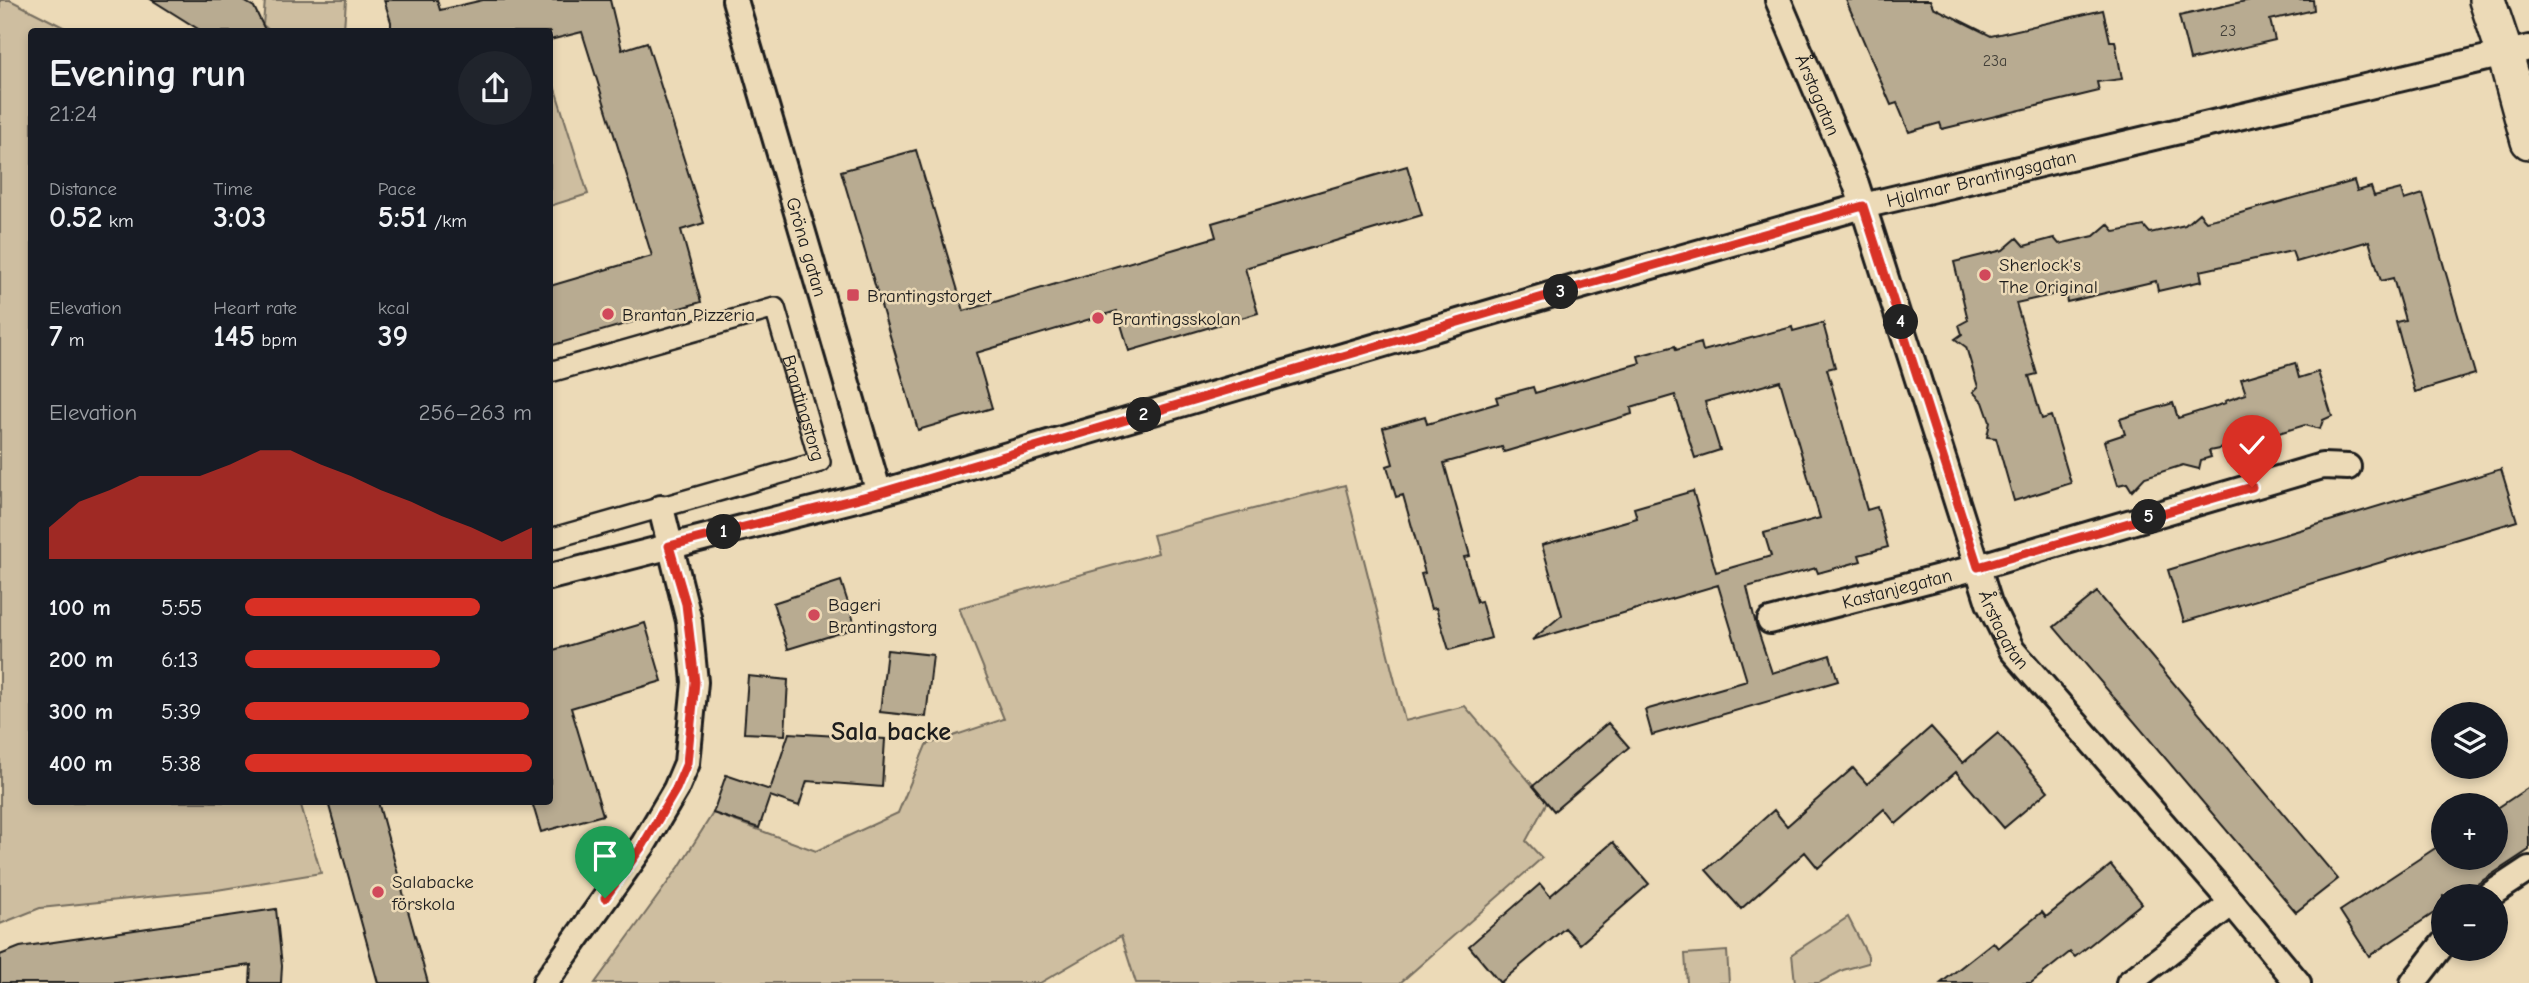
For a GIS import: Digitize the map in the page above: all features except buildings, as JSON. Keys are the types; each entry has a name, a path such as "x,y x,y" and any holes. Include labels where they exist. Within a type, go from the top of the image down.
{"main road":[{"path":"2487,0 2517,51 2529,141"}],"street":[{"name":"Gröna gatan","path":"735,0 879,493"},
{"name":"Årstagatan","path":"1779,0 1845,155 1989,603 2012,650 2298,983"},
{"name":"Hjalmar Brantingsgatan","path":"553,577 879,493 1560,292 1863,206 2517,51"},
{"name":"Brantingstorg","path":"553,371 775,308 820,462 553,538"},
{"name":"Kastanjegatan","path":"1770,621 1978,567 2322,466 2348,467"},
{"path":"545,983 643,845 676,789 687,763 695,682 686,604 661,508"},
{"path":"2506,884 2529,869"},
{"path":"2129,983 2232,903"},
{"path":"2413,983 2431,960"}],"shaded area":[{"path":"0,0 10,0 65,28 28,28 28,805 301,805 321,873 217,890 40,908 0,924"},
{"path":"265,0 346,0 344,28 266,28 263,25"},
{"path":"553,82 588,194 553,205"},
{"path":"1345,485 1405,721 1465,706 1547,802 1526,841 1542,858 1400,983 1136,983 1121,936 1040,983 595,983 679,867 713,813 816,851 898,813 926,745 1004,719 959,608 1158,553 1153,535"},
{"path":"1848,917 1868,956 1868,963 1843,970 1819,983 1795,983 1792,954"},
{"path":"1727,951 1729,983 1687,983 1685,954"}],"place":[{"name":"Sherlock's The Original","path":"1985,275"},
{"name":"Brantingstorget","path":"853,295"},
{"name":"Brantan Pizzeria","path":"608,314"},
{"name":"Brantingsskolan","path":"1098,318"},
{"name":"Bageri Brantingstorg","path":"814,615"},
{"name":"Salabacke förskola","path":"378,892"}],"district":[{"name":"Sala backe","path":"891,731"}],"route":[{"path":"605,898 643,845 676,789 687,763 695,682 686,604 669,546 879,493 1560,292 1863,206 1978,567 2252,487"}]}
